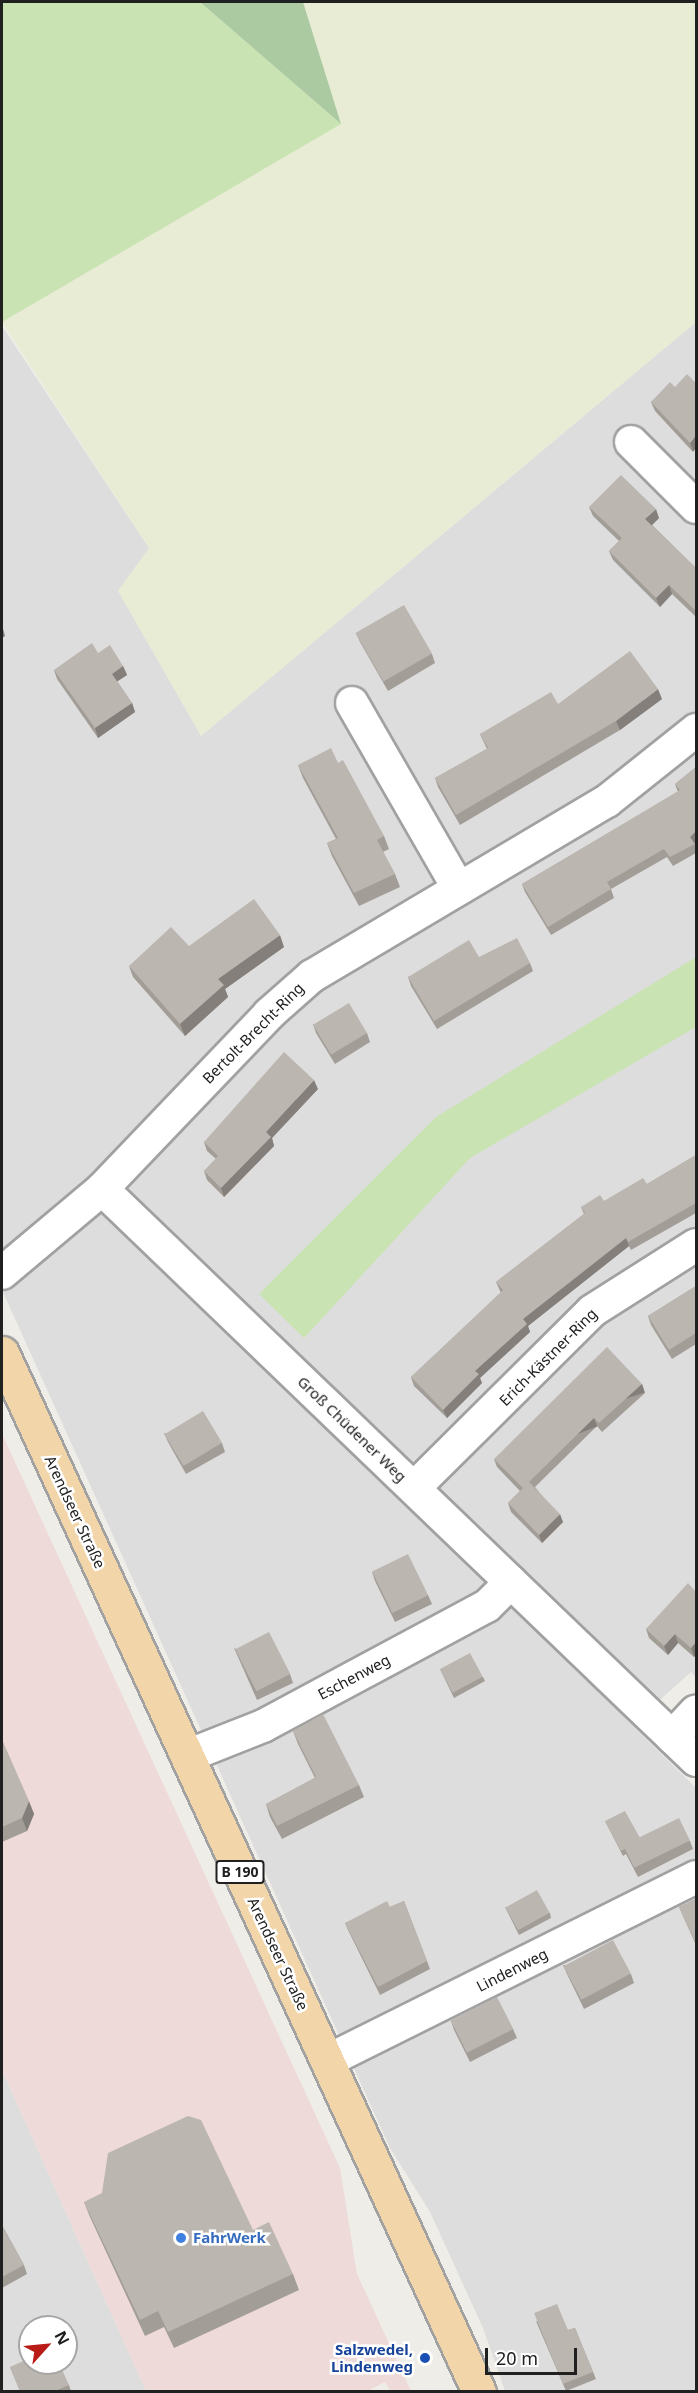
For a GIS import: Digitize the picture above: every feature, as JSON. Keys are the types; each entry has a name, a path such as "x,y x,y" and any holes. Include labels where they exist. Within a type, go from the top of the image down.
{"main road":[{"name":"Arendseer Straße","path":"2,1353 479,2391"}],"street":[{"path":"631,442 696,507"},
{"path":"352,703 458,887"},
{"name":"Bertolt-Brecht-Ring","path":"102,1189 293,991 332,961 607,801 696,730"},
{"path":"2,1273 102,1189"},
{"name":"Groß Chüdener Weg","path":"102,1189 696,1761"},
{"name":"Erich-Kästner-Ring","path":"414,1488 592,1311 696,1245"},
{"name":"Eschenweg","path":"187,1756 263,1726 467,1617 511,1582"},
{"path":"672,1737 696,1711"},
{"name":"Lindenweg","path":"327,2061 696,1877"}],"shaded area":[{"path":"696,322 696,1677 691,1672 632,1725 696,1788 696,2391 505,2391 483,2328 430,2212 390,2148 2,1290 2,326 149,548 201,736"},
{"path":"2,1434 340,2168 357,2274 411,2391 390,2391 385,2382 365,2392 146,2391 2,2070"},
{"path":"2,2070 146,2391 2,2391"}],"green space":[{"path":"2,2 200,2 341,124 2,322"},
{"path":"200,2 303,2 341,124"},
{"path":"303,2 696,2 696,322 201,736 118,591 149,548 2,322 340,124"},
{"path":"696,957 696,1027 470,1158 304,1338 259,1294 436,1117"}],"building":[{"path":"687,374 696,383 696,435 690,443 651,402 670,382 675,387"},
{"path":"621,475 656,509 645,519 696,568 696,611 669,585 656,598 609,551 622,538 589,507"},
{"path":"404,605 432,653 384,681 356,633"},
{"path":"92,643 98,653 110,645 123,666 112,674 132,703 95,728 54,670"},
{"path":"630,651 658,689 616,721 456,815 435,778 488,748 480,734 551,692 558,704"},
{"path":"331,748 338,763 343,760 384,836 377,840 395,874 354,893 327,843 338,838 298,765"},
{"path":"696,767 696,831 690,837 695,844 670,857 664,849 607,882 611,889 548,927 522,884 680,790 675,784"},
{"path":"254,899 280,935 218,979 224,985 180,1024 129,966 171,927 189,946"},
{"path":"517,938 530,963 434,1021 408,977 469,940 479,957"},
{"path":"349,1003 367,1033 331,1055 313,1025"},
{"path":"284,1052 314,1080 266,1132 271,1137 221,1188 204,1171 218,1156 204,1142"},
{"path":"696,1155 696,1203 628,1242 626,1238 523,1319 527,1324 475,1371 479,1374 443,1410 411,1377 503,1290 496,1282 585,1213 581,1207 600,1195 604,1201 643,1178 647,1184"},
{"path":"696,1286 696,1333 669,1350 648,1316"},
{"path":"607,1347 642,1384 599,1423 594,1418 529,1482 560,1514 539,1535 508,1503 523,1488 494,1459"},
{"path":"203,1411 222,1443 183,1466 164,1434"},
{"path":"408,1554 428,1595 392,1613 372,1572"},
{"path":"688,1583 696,1592 696,1642 691,1648 675,1634 664,1646 646,1629"},
{"path":"269,1632 290,1674 256,1691 235,1649"},
{"path":"470,1653 483,1677 453,1693 440,1669"},
{"path":"323,1714 359,1785 277,1826 266,1804 316,1777 293,1731"},
{"path":"2,1740 29,1801 22,1818 2,1827"},
{"path":"625,1811 640,1838 624,1846 625,1849 621,1851 605,1821"},
{"path":"679,1818 690,1840 634,1868 623,1845"},
{"path":"537,1890 550,1913 518,1930 506,1907"},
{"path":"696,1899 696,1940 695,1941 679,1907"},
{"path":"387,1901 390,1907 404,1901 427,1961 378,1987 345,1923"},
{"path":"613,1940 631,1974 581,2000 564,1966"},
{"path":"497,1997 513,2029 467,2053 451,2021"},
{"path":"188,2116 201,2120 253,2230 269,2222 293,2274 168,2332 158,2311 140,2320 84,2202 102,2193 108,2153"},
{"path":"2,2225 24,2265 2,2277"},
{"path":"557,2304 568,2330 575,2328 593,2372 563,2384 534,2313"},
{"path":"18,2363 18,2375 64,2375 69,2385 55,2391 20,2391 10,2367"}],"place":[{"name":"FahrWerk","path":"181,2238"},
{"name":"Salzwedel, Lindenweg","path":"425,2358"}]}
